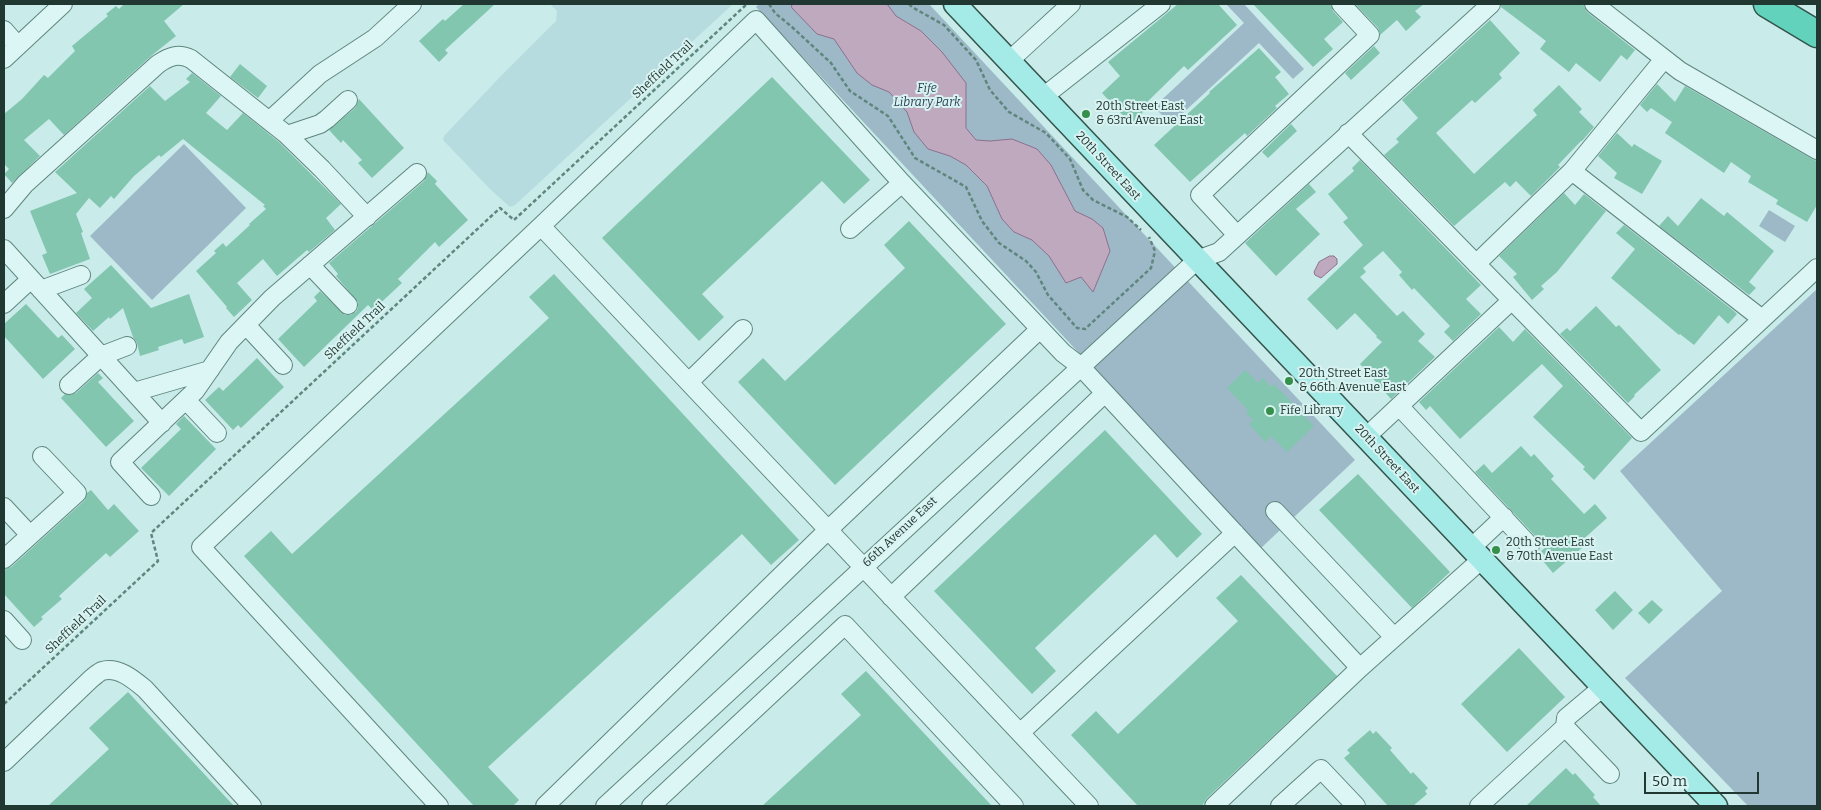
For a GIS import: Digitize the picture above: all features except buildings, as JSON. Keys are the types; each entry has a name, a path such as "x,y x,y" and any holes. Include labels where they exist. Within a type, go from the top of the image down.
{"highway":[{"path":"1766,4 1817,34"}],"main road":[{"name":"20th Street East","path":"954,4 1716,806"}],"street":[{"path":"4,60 63,4"},
{"path":"269,121 320,74 375,38 412,4"},
{"path":"1009,61 1071,4"},
{"path":"1043,97 1162,4"},
{"path":"1237,235 1200,195 1370,35 1341,4"},
{"path":"1197,260 1219,252 1491,4"},
{"path":"1594,4 1680,71 1817,150"},
{"path":"440,806 201,547 756,20 902,183 1063,353 1080,366 1360,668"},
{"path":"4,30 18,46"},
{"path":"4,209 25,184 158,64 171,56 178,55 191,59 286,135 322,168 367,216"},
{"path":"1476,264 1572,171 1664,59"},
{"path":"286,135 320,124 348,100"},
{"path":"1348,134 1641,432 1817,268"},
{"path":"1572,171 1762,319"},
{"path":"151,496 120,462 195,391 229,342 272,298 417,174"},
{"path":"850,229 902,183"},
{"path":"541,226 690,381 1089,806"},
{"path":"4,249 162,423"},
{"name":"66th Avenue East","path":"605,806 1197,260"},
{"path":"310,265 348,305"},
{"path":"4,304 36,285 81,275"},
{"path":"1366,437 1512,300"},
{"path":"246,325 283,365"},
{"path":"690,381 743,329"},
{"path":"545,806 828,530 1040,329"},
{"path":"69,384 101,356 127,346"},
{"path":"134,392 210,370"},
{"path":"891,597 1105,394"},
{"path":"186,400 217,433"},
{"path":"1399,406 1530,546"},
{"path":"4,559 77,493 42,456"},
{"path":"4,507 30,535"},
{"path":"1276,511 1394,637"},
{"path":"1214,806 1394,637 1476,554 1504,517"},
{"path":"1020,733 1235,533"},
{"path":"4,620 22,640"},
{"path":"651,806 844,625 1014,806"},
{"path":"4,762 92,678 102,671 111,671 124,674 145,689 252,806"},
{"path":"1479,806 1565,728 1566,718 1603,687"},
{"path":"1565,728 1610,774"},
{"path":"1280,806 1321,769 1356,806"}],"path":[{"name":"Sheffield Trail","path":"4,704 158,561 151,533 158,526 500,208 514,220 747,4"},
{"path":"769,4 775,13 831,64 850,91 888,116 915,158 966,187 982,221 999,242 1026,261 1036,272 1048,295 1078,328 1085,329 1151,268 1155,252 1150,238 1128,216 1092,200 1083,190 1070,159 1046,132 1009,112 990,90 976,60 944,25 909,4"}],"shaded area":[{"path":"550,4 733,4 515,205 510,207 443,140 444,136 498,79 556,21 557,11"},
{"path":"792,4 887,4 896,16 921,31 942,52 966,83 966,128 976,140 1012,139 1037,149 1051,165 1075,211 1092,219 1103,228 1110,251 1093,292 1081,277 1066,283 1049,256 1032,240 1014,232 1002,219 987,186 966,165 950,156 928,149 914,132 907,112 889,92 872,85 857,73 834,39 817,34 792,8"},
{"path":"1334,256 1337,259 1337,264 1321,278 1315,275 1314,272 1319,262"}],"green space":[{"name":"Fife Library Park","path":"759,4 929,4 1355,460 1261,548 756,7"},
{"path":"1226,4 1244,4 1304,69 1293,79 1259,43 1171,124 1154,107 1244,23"},
{"path":"184,144 246,208 152,300 90,236"},
{"path":"1769,210 1795,226 1785,242 1759,226"},
{"path":"1817,289 1817,806 1748,806 1625,678 1722,591 1620,471"}],"place":[{"name":"20th Street East & 63rd Avenue East","path":"1086,114"},
{"name":"20th Street East & 66th Avenue East","path":"1289,381"},
{"name":"Fife Library","path":"1270,411"},
{"name":"20th Street East & 70th Avenue East","path":"1496,550"}]}
